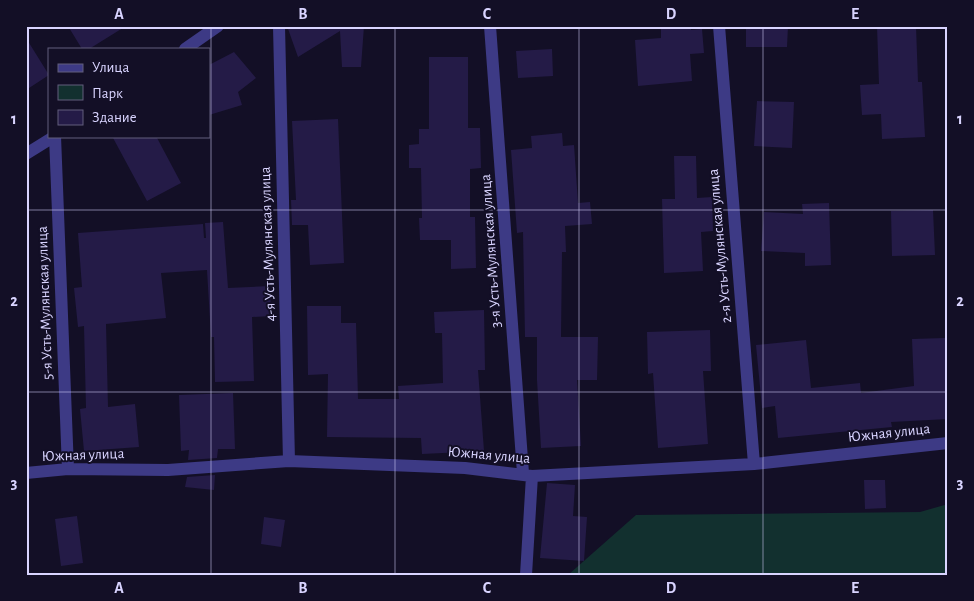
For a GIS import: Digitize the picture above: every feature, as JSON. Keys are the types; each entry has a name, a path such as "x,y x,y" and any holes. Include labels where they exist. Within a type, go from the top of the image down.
{"street":[{"path":"186,48 218,26"},
{"name":"4-я Усть-Мулянская улица","path":"279,26 290,461"},
{"name":"3-я Усть-Мулянская улица","path":"490,26 527,475 526,575"},
{"name":"2-я Усть-Мулянская улица","path":"718,26 754,464"},
{"path":"26,154 52,138"},
{"name":"5-я Усть-Мулянская улица","path":"55,138 68,468"},
{"name":"Южная улица","path":"26,473 68,468 168,470 290,461 456,468 527,475 754,464 948,443"}],"green space":[{"path":"948,504 948,575 568,575 636,515 920,512"}],"building":[{"path":"68,26 126,26 91,48 81,48"},
{"path":"287,26 364,26 361,67 342,67 340,31 298,57"},
{"path":"661,26 691,26 691,30 702,29 704,53 690,54 692,81 638,86 635,40 661,38"},
{"path":"746,26 788,26 787,47 746,47"},
{"path":"877,26 916,26 918,82 922,82 925,137 882,139 881,114 862,115 860,85 879,84"},
{"path":"26,38 48,76 26,90"},
{"path":"552,49 553,76 518,78 516,51"},
{"path":"234,52 256,78 238,92 242,105 210,115 210,64"},
{"path":"429,57 468,57 468,128 480,128 481,168 470,169 470,217 475,217 476,268 451,269 451,240 420,240 419,218 422,218 421,168 409,168 409,145 419,144 419,129 429,129"},
{"path":"757,101 794,102 792,148 754,146"},
{"path":"338,119 344,263 310,265 308,225 292,225 291,200 296,200 292,121"},
{"path":"562,133 563,146 574,145 578,203 590,202 592,224 565,226 566,252 562,252 561,337 598,337 597,380 577,380 581,446 541,448 537,380 537,337 525,337 523,232 517,233 511,150 532,148 531,136"},
{"path":"113,138 157,138 181,183 147,201"},
{"path":"674,156 696,156 697,198 712,197 713,231 701,232 703,271 664,273 662,199 675,199"},
{"path":"829,203 831,265 805,266 805,253 761,251 764,212 803,214 802,204"},
{"path":"933,210 935,255 892,256 891,211"},
{"path":"223,222 228,288 270,286 271,316 252,317 254,381 215,382 214,337 211,337 207,270 161,273 166,318 106,324 108,407 135,404 139,447 84,451 80,409 86,408 84,326 78,327 74,288 82,287 78,233 203,224 204,238 206,238 205,223"},
{"path":"307,306 341,306 341,323 356,323 358,399 399,399 398,386 443,383 442,333 435,333 434,312 484,310 485,370 478,370 484,451 422,454 421,438 327,437 328,374 308,375"},
{"path":"710,330 711,371 703,371 708,444 658,448 653,373 648,374 647,332"},
{"path":"945,338 948,419 891,422 892,427 778,438 775,406 762,408 756,345 806,340 811,388 860,383 861,393 914,386 912,339"},
{"path":"233,393 235,449 218,449 217,458 188,460 189,450 181,451 179,395"},
{"path":"215,475 214,490 185,487 187,477"},
{"path":"864,480 885,480 886,508 865,509"},
{"path":"547,483 575,485 573,516 587,517 584,561 540,558"},
{"path":"77,516 83,563 61,566 55,519"},
{"path":"264,517 285,520 281,547 261,544"}]}
